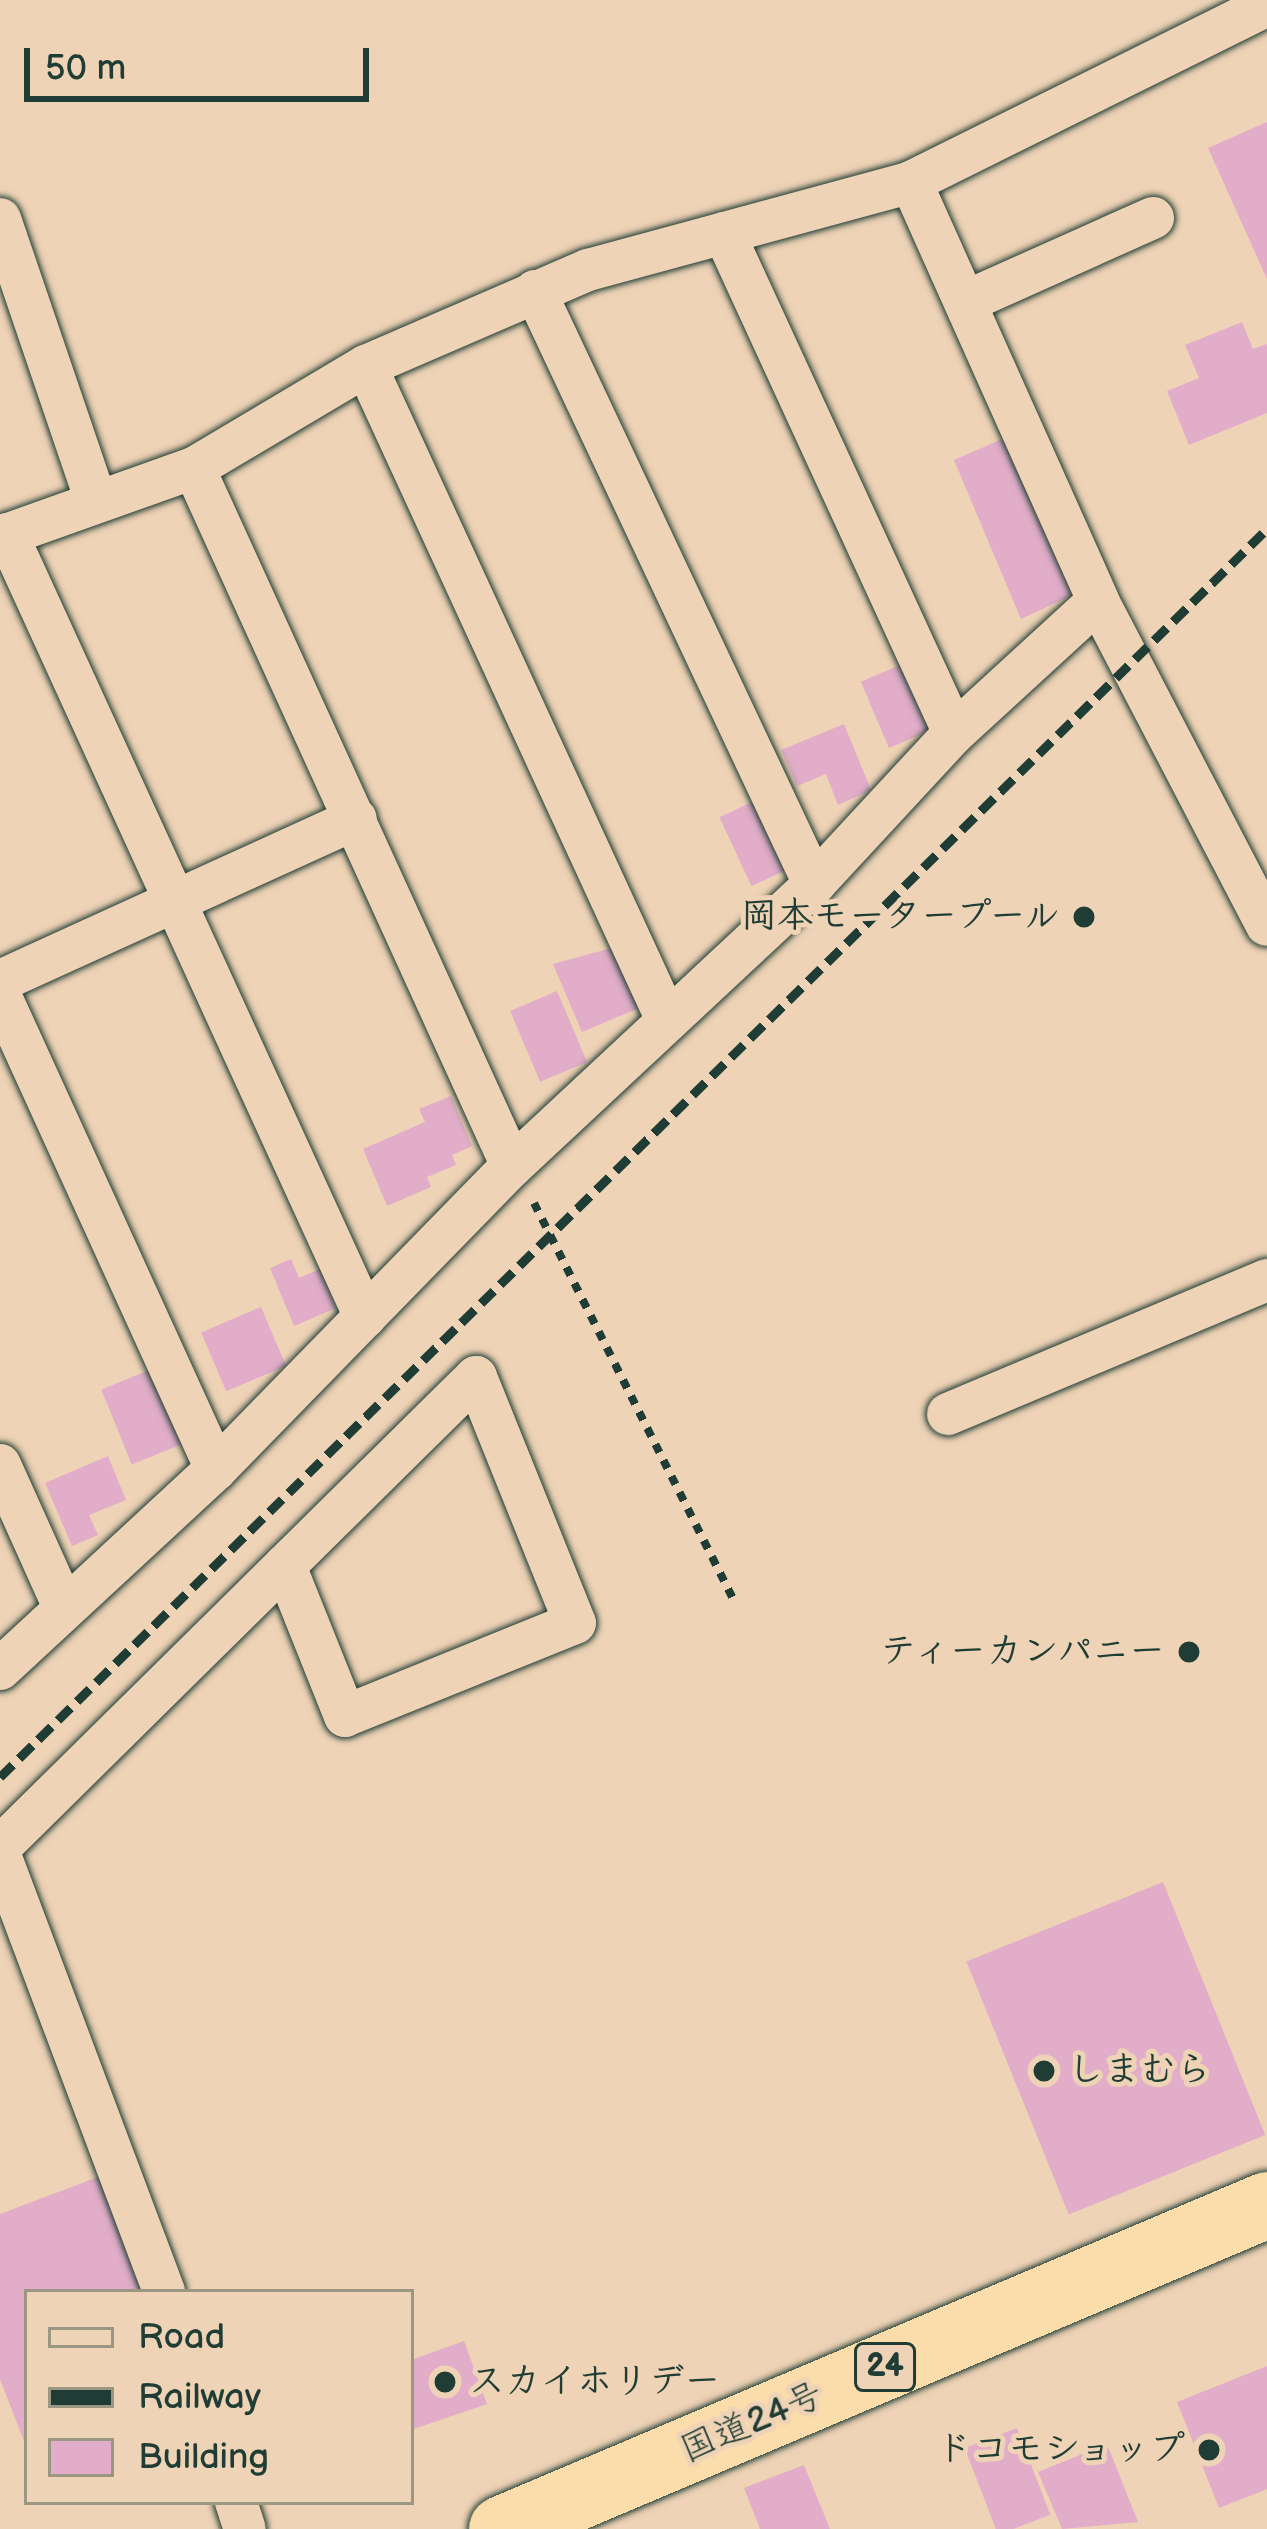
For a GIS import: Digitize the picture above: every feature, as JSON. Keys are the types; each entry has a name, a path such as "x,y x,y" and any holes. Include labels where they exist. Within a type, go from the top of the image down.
{"highway":[{"name":"国道24号","path":"502,2529 1267,2205"}],"street":[{"path":"365,1318 3,536 194,468 366,366 535,291 911,182 1267,5"},
{"path":"911,182 1098,602 1267,925"},
{"path":"965,302 1153,218"},
{"path":"1,226 96,501"},
{"path":"724,233 954,733"},
{"path":"535,291 814,884"},
{"path":"366,366 667,1020"},
{"path":"194,468 512,1166"},
{"path":"0,1669 63,1605 216,1469 512,1166 814,884 954,733 1098,602"},
{"path":"0,981 356,819"},
{"path":"0,995 216,1469"},
{"path":"948,1414 1267,1280"},
{"path":"163,2289 0,1851 285,1566 476,1377 575,1623 345,1716 285,1566"},
{"path":"0,1466 63,1605"}],"path":[{"path":"512,1166 576,1274 733,1598"}],"building":[{"path":"1267,122 1267,279 1208,148"},
{"path":"1242,322 1253,349 1267,344 1267,413 1189,445 1167,391 1199,378 1185,345"},
{"path":"1016,433 1075,570 1068,597 1021,619 954,460"},
{"path":"905,663 933,729 889,748 861,682"},
{"path":"844,724 871,790 838,805 826,774 797,786 781,750"},
{"path":"752,802 784,871 751,886 719,817"},
{"path":"626,944 639,1008 582,1032 553,964"},
{"path":"557,991 587,1062 540,1082 510,1011"},
{"path":"451,1096 472,1146 452,1155 456,1165 427,1177 431,1187 387,1206 363,1149 425,1122 419,1109"},
{"path":"291,1259 299,1278 320,1269 336,1308 294,1326 270,1268"},
{"path":"261,1307 286,1366 226,1391 201,1332"},
{"path":"157,1367 187,1442 132,1465 101,1389"},
{"path":"108,1456 126,1500 89,1515 98,1535 72,1546 45,1483"},
{"path":"1163,1882 1265,2135 1069,2215 966,1961"},
{"path":"106,2174 150,2289 24,2289 24,2441 0,2379 0,2214"},
{"name":"スカイホリデー","path":"464,2341 487,2404 414,2429 414,2359"},
{"path":"1267,2366 1267,2489 1219,2508 1177,2402"},
{"path":"1017,2428 1050,2515 1013,2529 996,2529 965,2448"},
{"path":"1107,2444 1138,2522 1062,2529 1038,2472"},
{"path":"804,2465 830,2529 760,2529 744,2488"}],"railway":[{"path":"0,1777 1267,529"}],"place":[{"name":"岡本モータープール","path":"1084,917"},
{"name":"ティーカンパニー","path":"1189,1652"},
{"name":"しまむら","path":"1044,2071"},
{"name":"スカイホリデー","path":"445,2382"},
{"name":"ドコモショップ","path":"1209,2450"}]}
